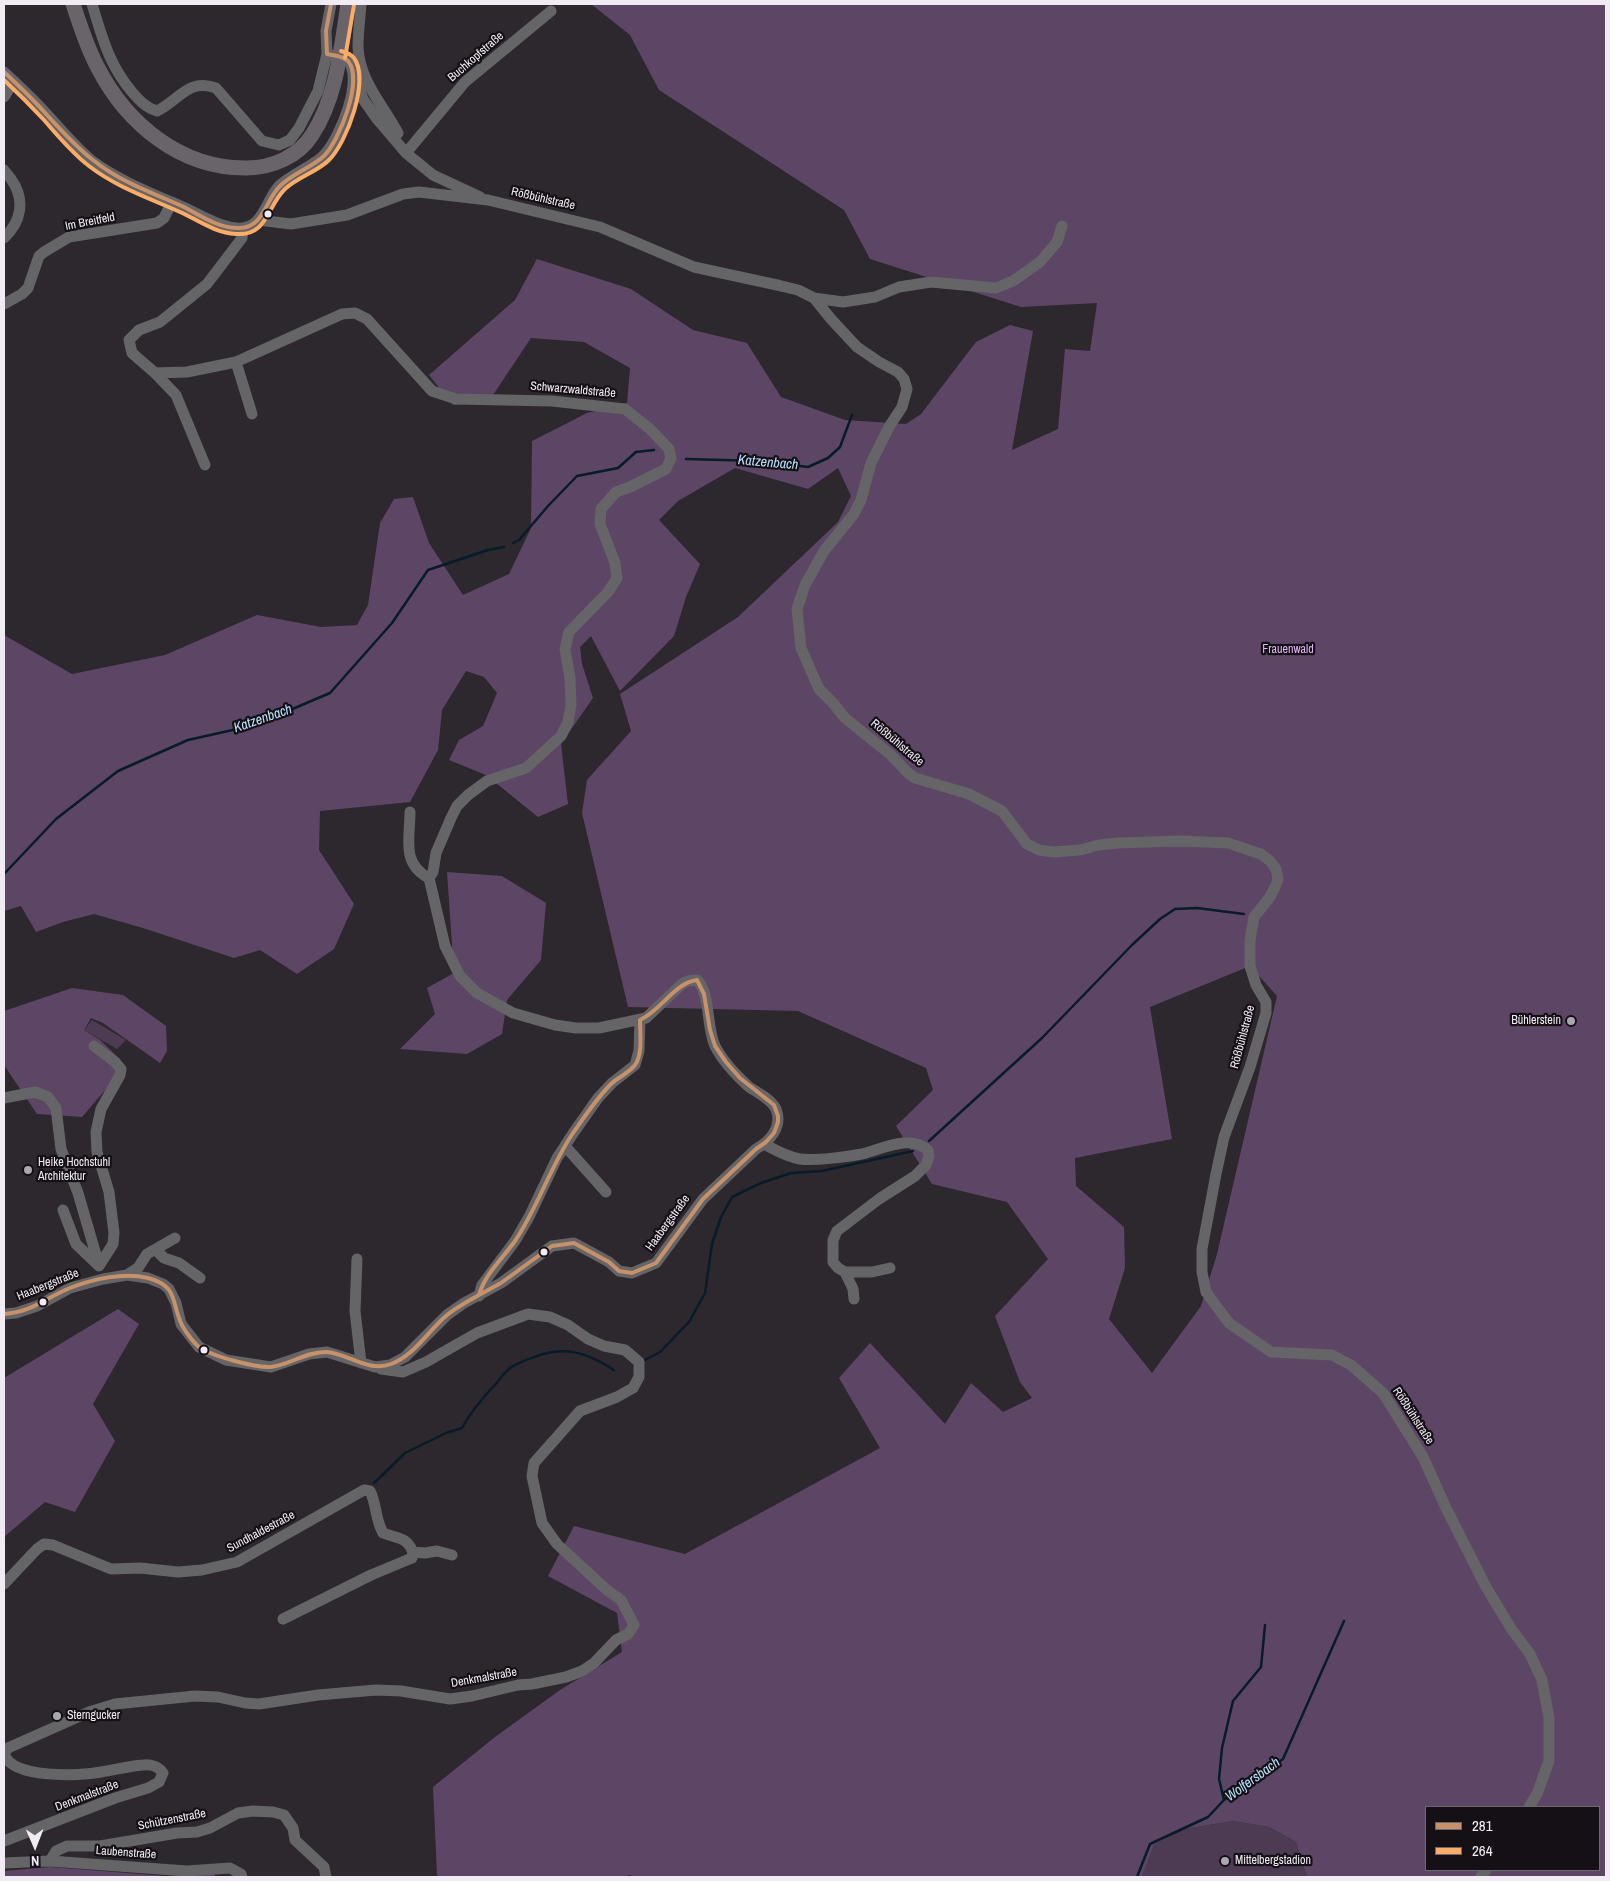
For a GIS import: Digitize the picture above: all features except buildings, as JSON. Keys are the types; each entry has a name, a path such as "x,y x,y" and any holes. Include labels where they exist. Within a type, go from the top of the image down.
{"main road":[{"path":"73,4 98,68 117,98 136,122 156,139 179,153 204,164 231,169 254,168 275,163 302,148 312,135 322,117 331,94 333,55 348,4"}],"street":[{"path":"92,4 109,57 123,81 151,109 157,111 185,91 206,85 216,88 262,141 279,146 290,140 299,128 318,91 333,55 326,31 330,4"},
{"path":"361,4 358,49 364,74 378,101 398,132 393,138"},
{"name":"Buchkopfstraße","path":"406,153 465,82 551,11"},
{"path":"333,55 347,59 363,99 376,119 406,153 433,175 488,200"},
{"path":"4,72 92,161 122,178 224,226 243,228 251,226 258,220 273,193 280,186 325,155 335,139 350,105 352,68"},
{"path":"4,96 14,81"},
{"path":"4,170 17,190 20,202 20,217 12,230 4,238"},
{"name":"Rößbühlstraße","path":"258,220 291,224 347,214 402,194 419,192 488,200 600,227 694,267 798,290 814,298 843,302 875,297 898,287 931,282 996,288 1013,281 1040,262 1057,242 1062,226"},
{"name":"Im Breitfeld","path":"4,304 22,294 28,288 39,256 44,252 69,237 157,223 164,218 172,202"},
{"path":"205,465 176,395 132,353 130,340 139,330 160,322 207,284 242,238 243,228"},
{"name":"Rößbühlstraße","path":"814,298 857,347 898,372 904,379 907,388 902,407 889,427 871,463 861,500 854,514 824,551 806,585 798,609 801,648 819,689 845,718 891,755 907,772 916,778 969,794 1002,811 1027,844 1039,850 1053,852 1080,850 1118,843 1181,841 1228,843 1261,854 1270,860 1276,869 1278,879 1276,885 1270,897 1254,917 1249,954 1250,966 1256,985 1266,1002 1266,1014 1250,1067 1224,1137 1216,1174 1202,1249 1202,1272 1206,1292 1229,1323 1270,1352 1332,1354 1351,1365 1383,1393 1423,1457 1446,1508 1486,1587 1512,1630 1530,1654 1542,1680 1549,1718 1549,1761 1537,1794 1529,1806"},
{"name":"Schwarzwaldstraße","path":"155,373 187,372 236,362 342,314 355,313 367,319 432,391 456,399 552,401 625,409 650,429 669,449 670,458 666,468 630,487 616,492 601,509 600,524 615,563 617,578 608,592 569,632 565,649 570,678 571,705 568,722 561,736 526,768 487,781 457,806 436,852 433,872 429,878 445,946 460,976 477,993 513,1013 556,1025 599,1028 646,1018 682,984 696,980 703,989 711,1036 716,1047 734,1072 776,1109 778,1123 775,1133"},
{"path":"236,362 252,414"},
{"path":"410,812 409,835 412,864 419,873 429,878"},
{"path":"479,1296 482,1285 515,1241 529,1217 557,1158 565,1146 598,1098 612,1083 635,1065 639,1050 640,1020"},
{"path":"94,1046 116,1062 121,1069 116,1083 101,1109 96,1132 97,1152 109,1192 114,1233 113,1244 99,1266"},
{"name":"Haabergstraße","path":"4,1098 35,1092 48,1097 56,1108 61,1149 81,1200 103,1279"},
{"name":"Haabergstraße","path":"4,1314 16,1313 37,1306 70,1288 127,1275 148,1278 163,1284 169,1289 176,1303 181,1324 199,1347 226,1360 271,1367 309,1354 327,1352 375,1367 390,1365 405,1357 447,1315 464,1303 479,1296 552,1246 574,1243 609,1262 619,1270 632,1273 656,1263 703,1199 775,1133"},
{"path":"764,1144 782,1154 800,1159 862,1154 886,1146 912,1142 921,1144 928,1150 929,1156 926,1165 915,1176 879,1199 837,1231 833,1240 834,1262 838,1268 845,1272 872,1272 890,1268"},
{"path":"565,1146 606,1192"},
{"name":"Haabergstraße","path":"63,1210 76,1244 99,1266"},
{"path":"127,1275 138,1268 147,1254 175,1238"},
{"path":"156,1250 164,1258 179,1263 200,1278"},
{"path":"357,1259 355,1311 361,1363"},
{"path":"845,1272 854,1299"},
{"name":"Denkmalstraße","path":"4,1841 160,1782 163,1773 160,1769 153,1766 144,1765 99,1773 54,1774 24,1769 6,1760 4,1754 8,1748 89,1712 116,1704 195,1696 218,1697 252,1704 376,1690 401,1691 450,1699 472,1696 518,1685 566,1677 582,1671 594,1663 616,1640 628,1634 634,1625 621,1600 607,1590 557,1544 542,1524 532,1476 534,1463 580,1411 633,1388 639,1377 640,1362 625,1350 604,1346 588,1339 568,1325 550,1318 528,1314 477,1334 404,1372 387,1371 375,1367"},
{"name":"Sundhaldestraße","path":"4,1584 44,1544 53,1545 111,1569 140,1568 178,1572 218,1568 237,1562 364,1490 370,1491 375,1500 377,1523 383,1533 409,1542 414,1552"},
{"path":"283,1619 371,1576 406,1562 412,1558 414,1552 437,1551 452,1555"},
{"name":"Schützenstraße","path":"50,1861 56,1851 67,1846 100,1846 177,1833 197,1832 210,1828 238,1813 253,1811 273,1812 284,1815 293,1828 295,1840 324,1867 326,1877"},
{"name":"Laubenstraße","path":"4,1863 50,1861 187,1871 230,1868 241,1874 242,1877"}],"shaded area":[{"path":"92,1020 126,1040 117,1049 84,1030"},
{"name":"Mittelbergstadion","path":"1233,1821 1269,1827 1296,1842 1307,1877 1142,1877 1154,1845 1185,1829"}],"green space":[{"name":"Frauenwald","path":"591,4 1606,4 1606,1877 1307,1877 1296,1842 1269,1827 1233,1821 1185,1829 1154,1845 1142,1877 633,1877 630,1875 622,1877 440,1877 437,1875 433,1787 495,1737 560,1690 622,1652 617,1613 548,1576 574,1526 685,1554 880,1448 839,1378 870,1343 945,1424 971,1383 1003,1412 1032,1398 1020,1382 995,1316 1048,1259 1007,1202 932,1184 896,1126 933,1090 926,1068 798,1011 628,1007 582,813 587,780 631,731 620,694 738,617 838,522 851,496 838,468 808,489 735,468 678,501 659,520 700,564 686,597 674,636 620,691 591,636 580,647 582,664 593,698 561,744 568,804 538,817 486,775 449,760 459,740 483,726 497,693 484,677 466,671 442,710 438,750 410,802 320,811 319,850 354,904 334,949 297,974 260,950 234,958 94,914 63,922 36,932 21,906 4,911 4,635 72,674 165,655 257,615 321,627 357,625 368,605 380,523 394,499 413,497 429,543 463,595 509,574 531,528 532,441 587,413 627,403 630,368 584,342 531,338 489,401 453,405 429,375 515,300 537,259 631,289 693,330 747,343 781,397 845,420 906,424 921,414 976,342 1010,325 1033,331 1012,450 1058,429 1065,349 1090,351 1097,303 1021,307 870,259 844,210 659,90 630,35","holes":["1250,966 1277,996 1217,1254 1201,1306 1152,1373 1109,1319 1125,1268 1124,1227 1076,1186 1075,1158 1172,1139 1150,1007"]},
{"path":"447,872 502,876 546,903 541,960 507,1000 502,1034 467,1054 400,1049 435,1014 427,988 454,973"},
{"path":"72,988 123,995 166,1026 167,1051 160,1063 103,1023 91,1018 84,1030 100,1040 121,1060 118,1075 82,1117 37,1114 4,1065 4,1011"},
{"path":"118,1309 139,1324 93,1404 115,1441 75,1512 45,1502 4,1537 4,1378"},
{"path":"50,1867 166,1876 215,1874 215,1877 4,1877 4,1871"}],"waterway":[{"name":"Katzenbach","path":"686,459 760,461 808,467 828,458 840,447 852,415"},
{"name":"Katzenbach","path":"513,543 519,540 577,476 618,468 636,452 654,450"},
{"name":"Katzenbach","path":"4,874 56,819 118,771 188,740 255,725 330,693 392,623 428,570 488,550 504,547"},
{"path":"929,1141 1042,1038 1132,945 1160,919 1175,909 1197,908 1244,914"},
{"path":"645,1360 660,1352 689,1322 705,1293 712,1244 721,1217 732,1197 761,1183 791,1173 822,1171 913,1151"},
{"path":"374,1483 405,1453 446,1433 462,1428 472,1412 507,1370 519,1363 545,1353 566,1351 585,1355 614,1370"},
{"name":"Wolfersbach","path":"1137,1877 1150,1844 1208,1817 1224,1800 1283,1759 1344,1621"},
{"path":"1224,1800 1219,1779 1222,1748 1233,1701 1261,1667 1265,1625"}],"transit line":[{"name":"281","path":"4,72 32,98 81,150 103,168 204,218 225,226 240,228 248,226 260,218 275,191 280,186 324,156 336,138 348,110 353,82 352,70 346,59 327,54 326,31 331,4"},
{"name":"264","path":"345,58 354,5"},
{"name":"264","path":"4,80 71,150 99,173 121,186 214,229 236,234 247,233 261,225 285,189 329,160 343,140 354,110 359,81 358,68 354,58 350,54 341,51"},
{"name":"281","path":"697,980 704,994 710,1030 715,1046 740,1078 774,1105 778,1116 774,1133 703,1199 656,1263 632,1273 619,1271 609,1262 574,1243 552,1246 501,1283 479,1295 485,1280 515,1241 531,1215 557,1159 573,1133 606,1090 630,1070 638,1060 641,1037 640,1020 648,1016 681,986 697,980"},
{"name":"281","path":"4,1314 31,1308 61,1292 89,1282 109,1277 139,1276 158,1281 164,1285 172,1295 181,1323 194,1342 199,1347 223,1358 271,1367 311,1354 326,1352 374,1366 383,1366 400,1360 407,1355 447,1315 479,1295"}],"place":[{"name":"Bühlerstein","path":"1571,1021"},
{"name":"Heike Hochstuhl Architektur","path":"28,1170"},
{"name":"Sterngucker","path":"57,1716"},
{"name":"Mittelbergstadion","path":"1225,1861"}]}
